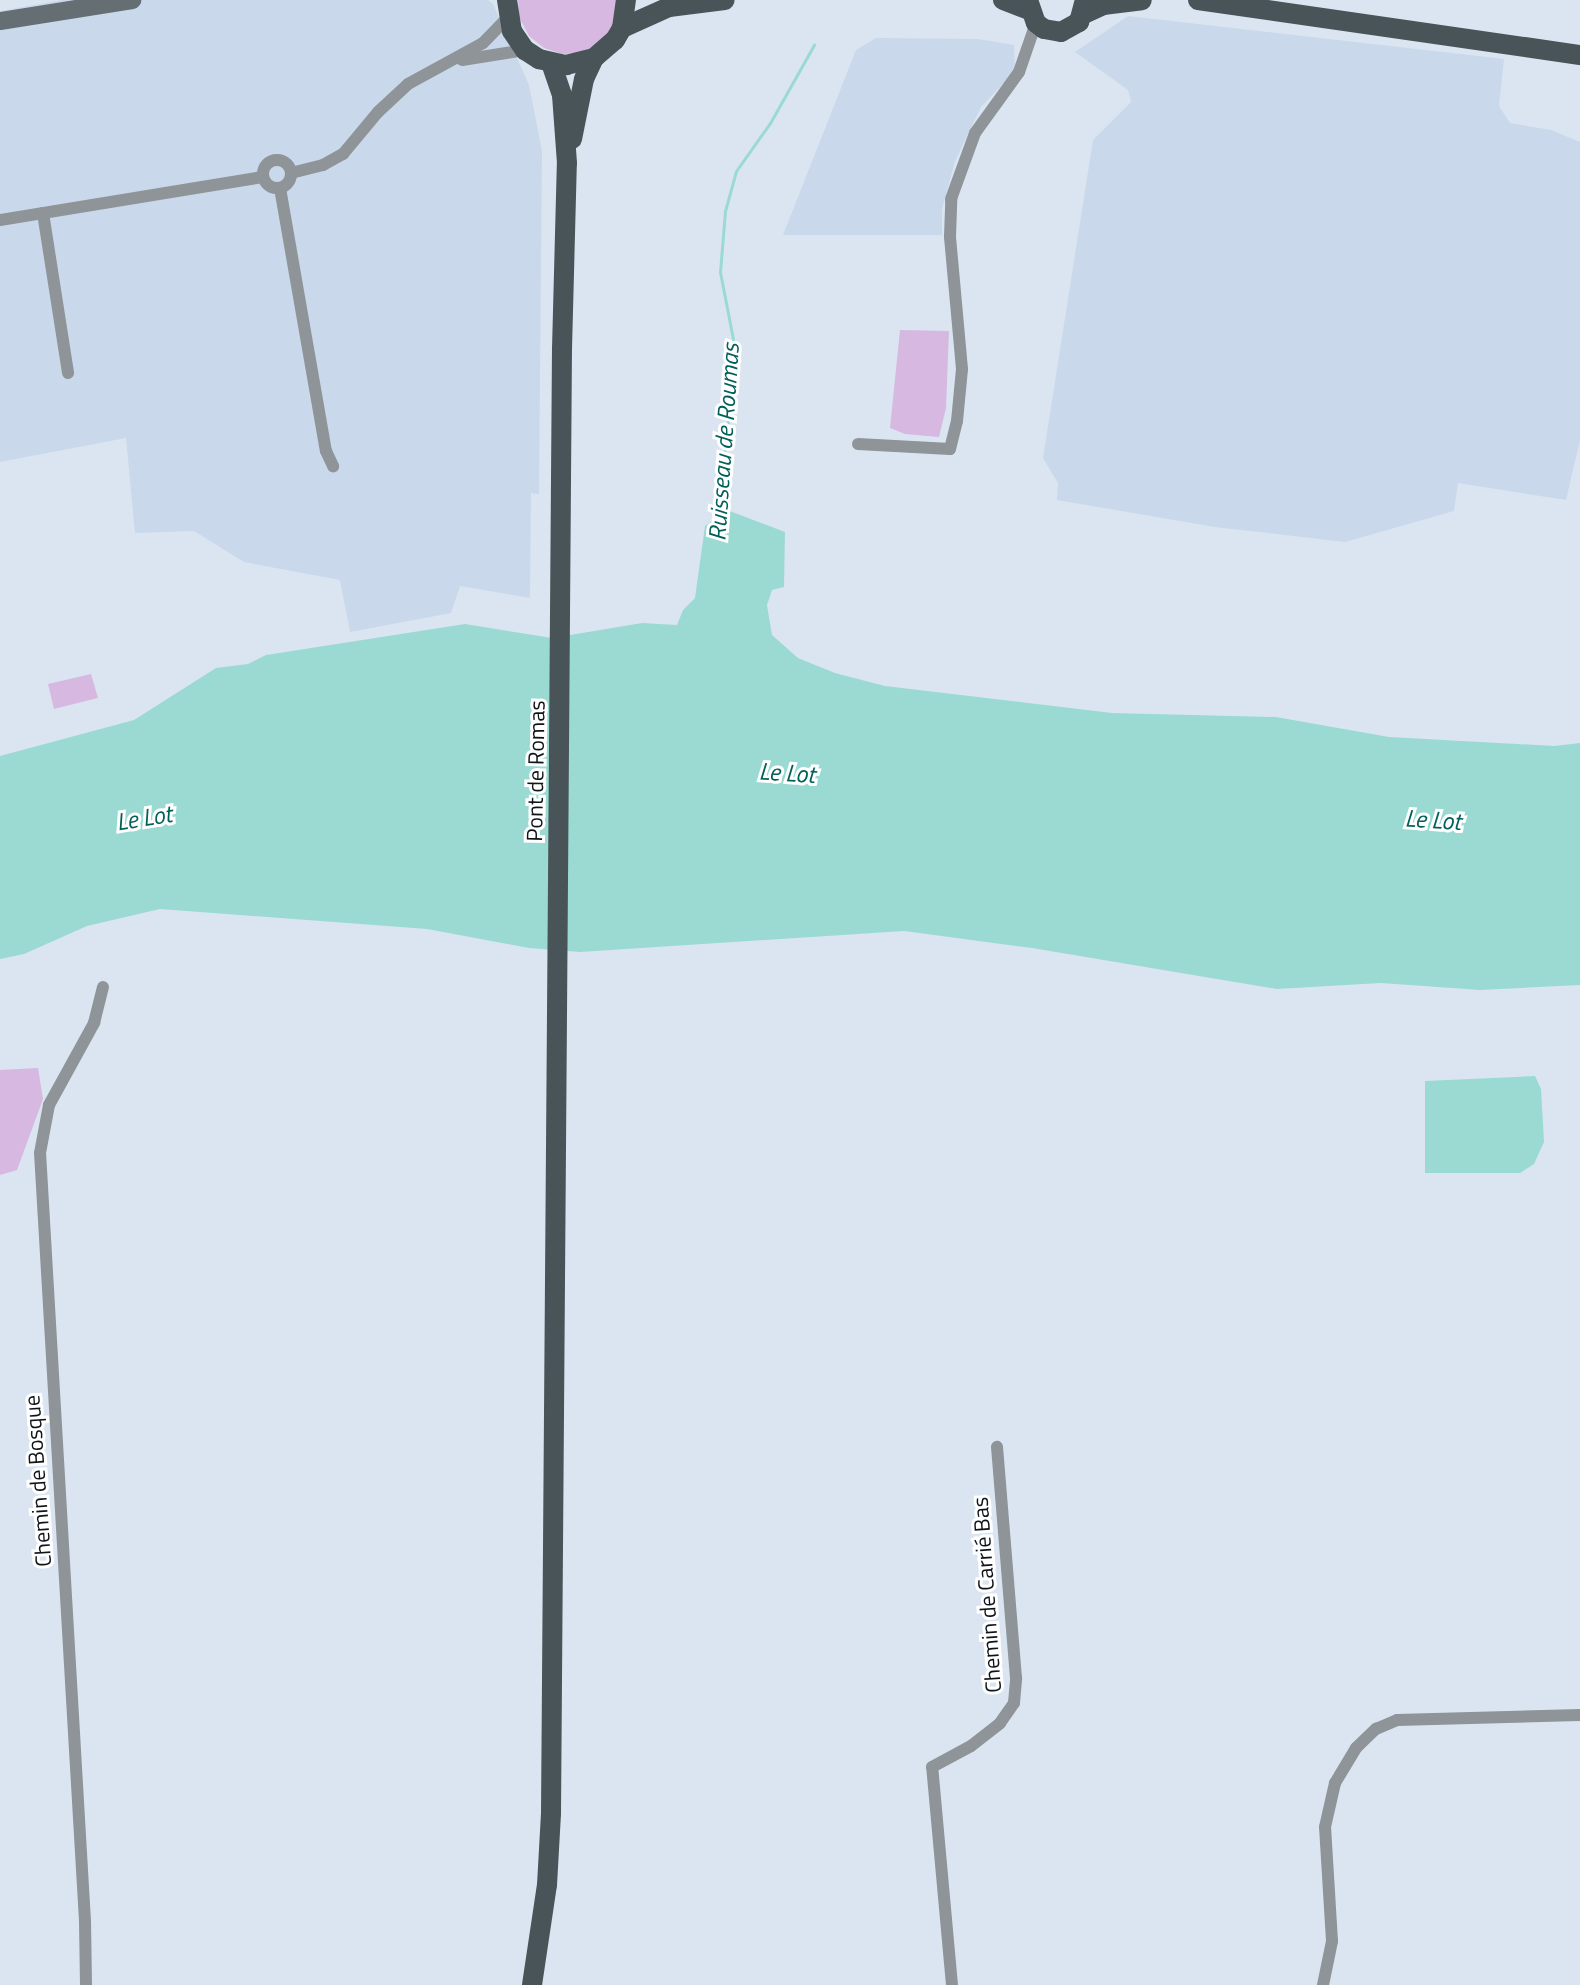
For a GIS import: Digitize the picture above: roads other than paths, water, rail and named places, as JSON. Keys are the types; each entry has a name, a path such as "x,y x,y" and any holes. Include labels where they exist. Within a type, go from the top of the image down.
{"main road":[{"path":"0,21 132,0"},
{"path":"506,6 525,50 551,63 580,64 594,58 615,40 622,28 626,0"},
{"path":"622,28 669,7 725,0"},
{"path":"1003,0 1067,30 1084,7 1142,0"},
{"path":"1198,0 1580,55"},
{"path":"567,163 584,79 594,58"},
{"path":"551,63 562,95 567,163"},
{"name":"Pont de Romas","path":"532,1985 547,1885 551,1813 567,163"}],"street":[{"path":"291,173 323,165 343,154 408,84 483,43 506,6"},
{"path":"858,444 950,449 957,421 962,369 950,237 951,199 975,133 1019,72 1036,16"},
{"path":"1029,46 1036,16"},
{"path":"451,62 525,50"},
{"path":"275,160 288,165 291,173 290,181 280,188 272,187 263,177 267,164 275,160"},
{"path":"0,220 263,177"},
{"path":"280,188 326,451 333,466"},
{"path":"43,213 68,373"},
{"name":"Chemin de Bosque","path":"86,1985 85,1921 40,1153 49,1105 94,1023 103,987"},
{"name":"Chemin de Carrié Bas","path":"952,1985 932,1767 971,1746 1000,1723 1014,1703 1016,1678 997,1447"},
{"path":"1323,1985 1332,1941 1325,1827 1335,1783 1356,1748 1376,1729 1408,1719 1580,1715"}],"water":[{"name":"Le Lot","path":"727,510 785,532 784,587 772,590 767,605 772,635 798,658 835,673 885,686 1112,713 1276,717 1389,737 1554,746 1580,743 1580,985 1480,990 1381,983 1277,989 1032,948 904,931 580,952 529,948 427,929 160,909 87,926 24,954 0,959 0,756 134,720 216,668 248,664 266,655 465,624 552,638 642,623 677,625 683,610 695,598 705,526"},
{"path":"1535,1076 1541,1089 1544,1142 1534,1164 1520,1173 1425,1173 1425,1081"}],"waterway":[{"name":"Ruisseau de Roumas","path":"717,519 732,385 733,339 720,272 725,211 736,171 770,123 814,45"}]}
